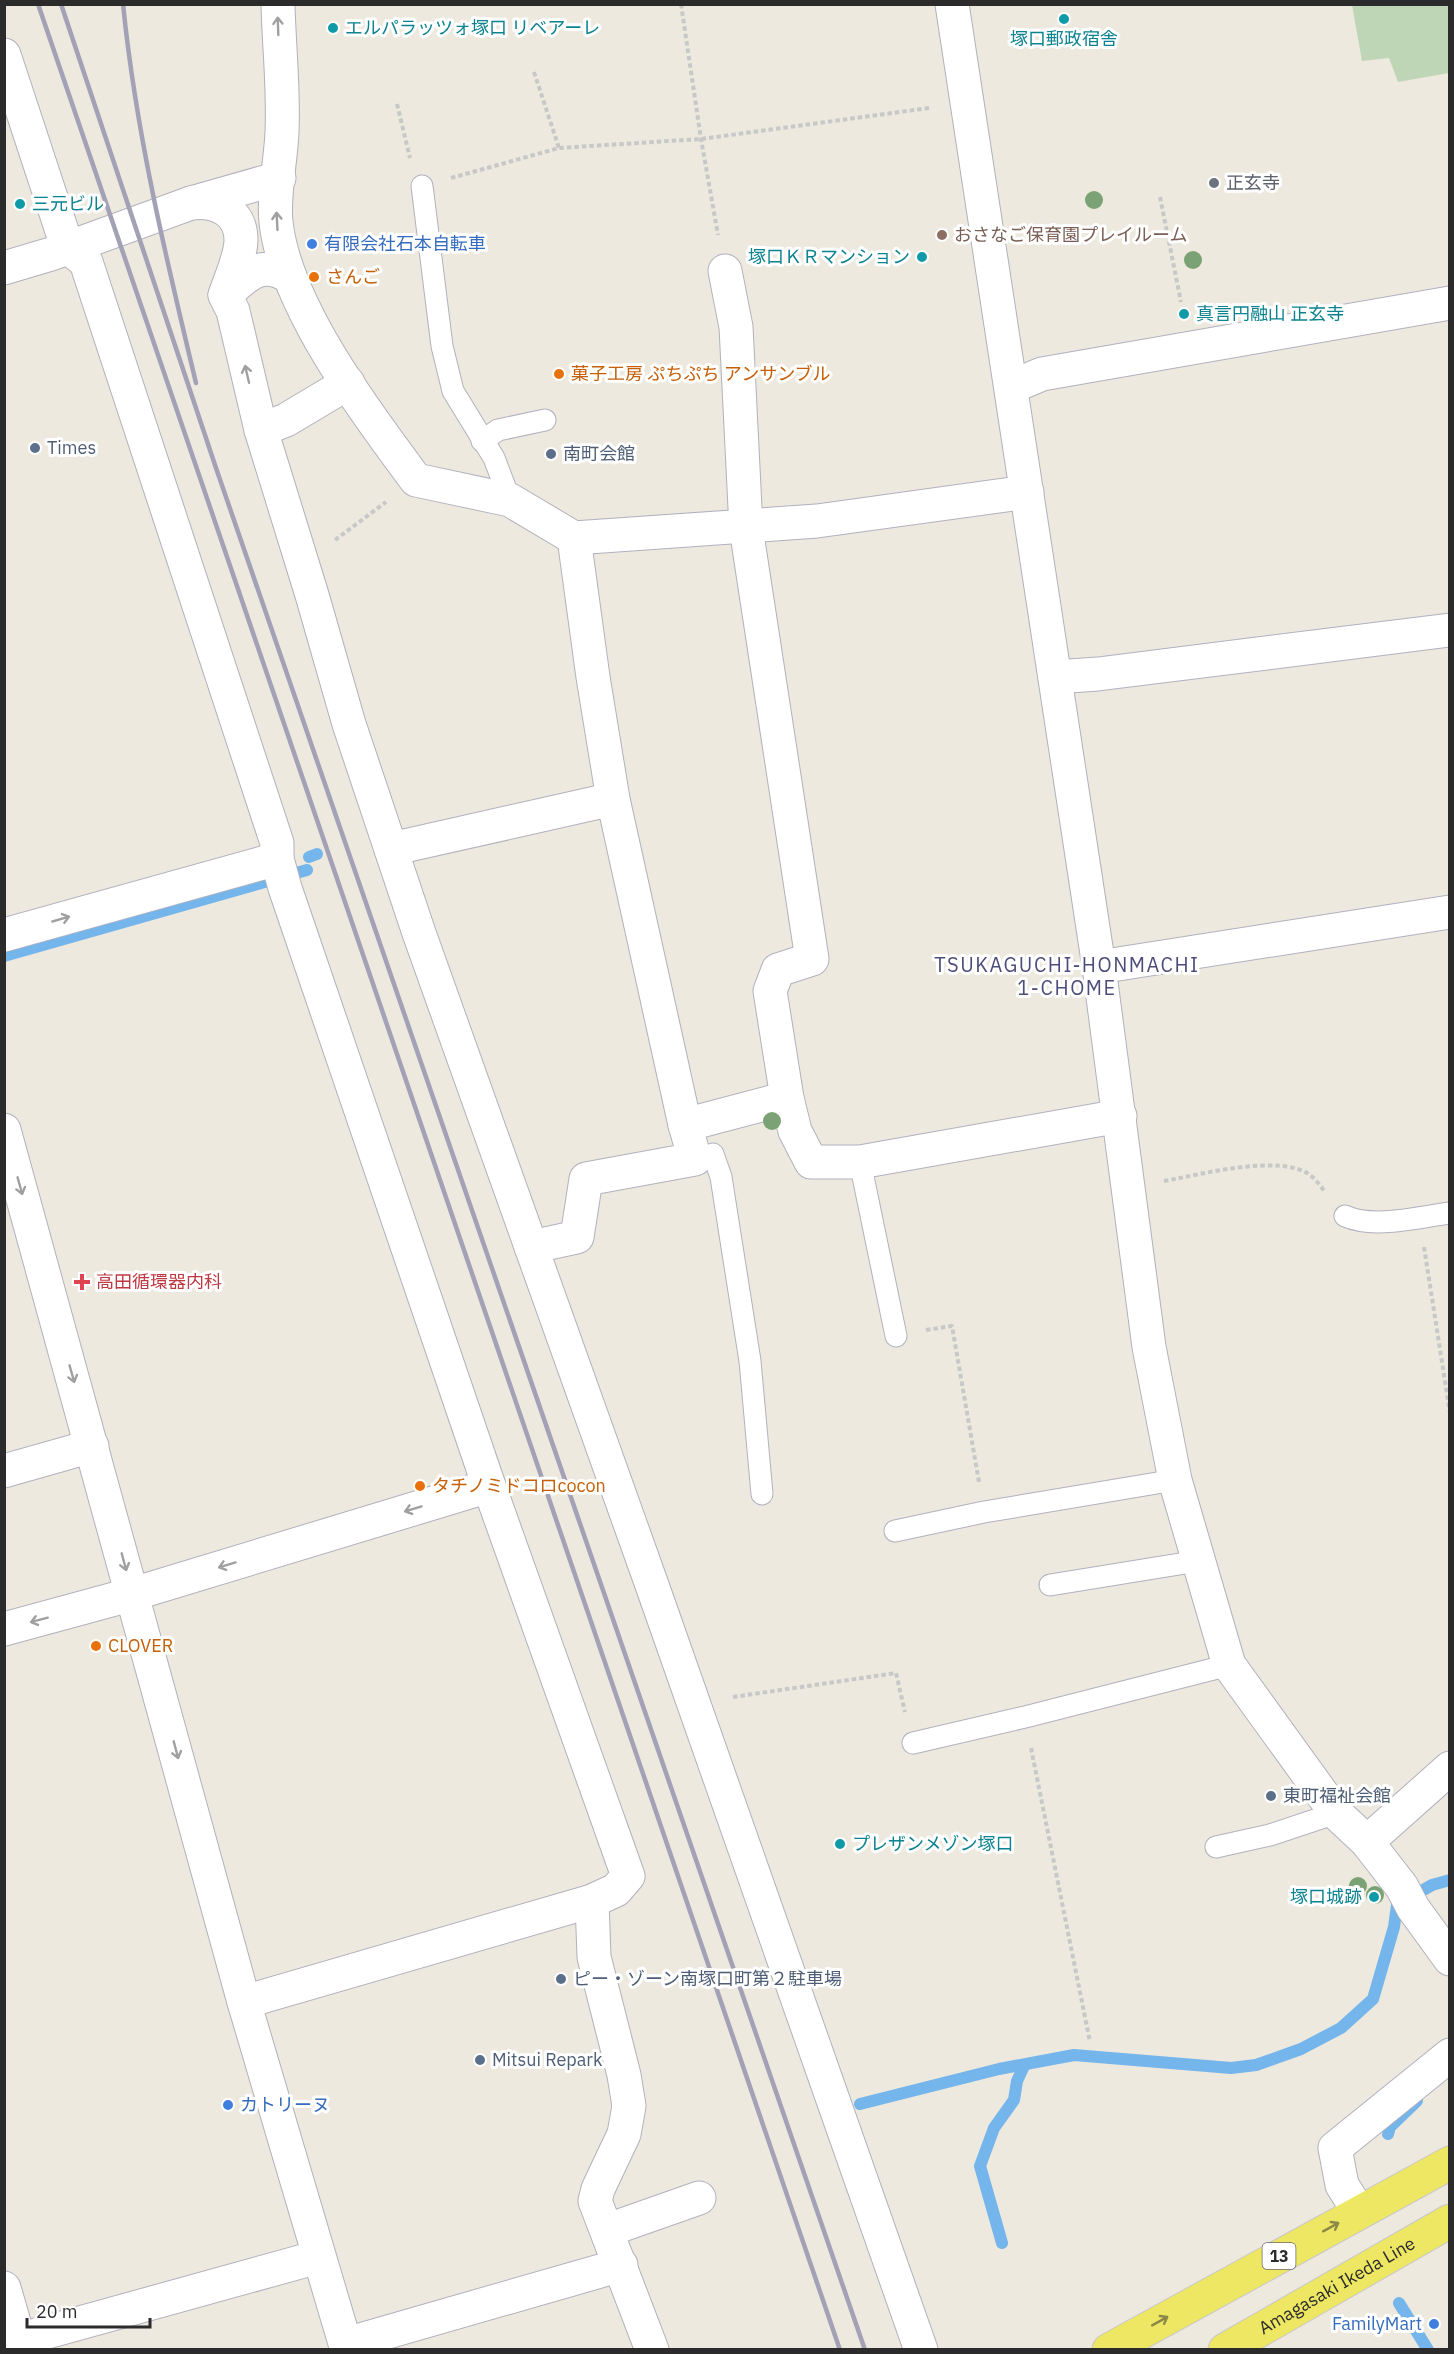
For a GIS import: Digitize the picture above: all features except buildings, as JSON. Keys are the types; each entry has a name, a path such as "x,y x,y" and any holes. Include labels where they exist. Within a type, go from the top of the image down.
{"main road":[{"name":"13","path":"1108,2349 1449,2163"},
{"name":"Amagasaki Ikeda Line","path":"1225,2349 1449,2221"}],"street":[{"path":"278,4 282,130 275,220 279,241 290,277 313,325 359,404 416,480 510,500 574,538 746,528 817,521 1027,492"},
{"path":"951,4 968,102 1099,967 1149,1347 1176,1480 1229,1665 1336,1814 1367,1842 1449,1959"},
{"path":"4,55 69,248 86,262 90,273 277,843 281,873 489,1486 628,1876 616,1890 592,1901 244,2002"},
{"path":"4,268 69,248 191,203 279,178"},
{"path":"191,203 204,202 224,208 234,218 238,229 241,240 225,295 233,311 261,430 349,724 419,933 921,2349"},
{"path":"225,295 246,277 260,269 278,269 290,277"},
{"path":"725,271 736,327 746,528 812,959 778,970 770,992 787,1098 795,1131 811,1162 860,1162 1120,1116"},
{"path":"1011,387 1042,375 1449,303"},
{"path":"261,430 286,420 348,383"},
{"path":"531,1247 577,1237 586,1179 695,1159 685,1125 613,799 574,538"},
{"path":"1054,677 1098,674 1449,630"},
{"path":"391,849 613,799"},
{"path":"4,935 281,873"},
{"path":"1099,967 1449,912"},
{"path":"685,1125 787,1098"},
{"path":"4,1130 244,2002 318,2257 347,2347 621,2265"},
{"path":"4,1471 92,1446"},
{"path":"4,1629 133,1593 489,1486"},
{"path":"1367,1842 1449,1767"},
{"path":"592,1901 594,1957 624,2075 629,2106 624,2134 598,2189 595,2201 652,2349"},
{"path":"1359,2212 1342,2185 1335,2148 1449,2055"},
{"path":"608,2230 699,2198"},
{"path":"4,2288 16,2345 318,2257"}],"lane":[{"path":"422,186 442,346 453,391 494,458 510,500"},
{"path":"482,441 498,430 545,420"},
{"path":"713,1154 721,1177 745,1328 762,1494"},
{"path":"860,1162 896,1336"},
{"path":"1345,1216 1356,1221 1375,1222 1449,1213"},
{"path":"895,1531 984,1512 1176,1480"},
{"path":"1050,1585 1198,1561"},
{"path":"913,1743 1229,1665"},
{"path":"1216,1847 1270,1835 1336,1814"}],"path":[{"path":"681,4 701,139 725,271"},
{"path":"534,72 559,148"},
{"path":"397,104 415,177 422,186 559,148 701,139 968,102"},
{"path":"1160,196 1181,302"},
{"path":"334,541 416,480"},
{"path":"1127,1187 1226,1170 1283,1164 1309,1174 1345,1216"},
{"path":"1419,1217 1449,1413"},
{"path":"896,1336 952,1326 984,1512"},
{"path":"725,1699 896,1673 913,1743"},
{"path":"1025,1717 1090,2042"}],"green space":[{"path":"1352,5 1449,5 1449,73 1398,82 1389,58 1362,61"}],"waterway":[{"path":"309,857 317,854"},
{"path":"4,956 307,870"},
{"path":"860,2104 999,2069 1074,2055 1231,2068 1256,2065 1301,2049 1341,2028 1373,1999 1394,1927 1397,1905 1432,1885 1450,1880"},
{"path":"1002,2243 980,2166 994,2128 1014,2100 1017,2081 1024,2066"},
{"path":"1388,2134 1390,2127 1417,2101"},
{"path":"1399,2303 1428,2350"}],"railway":[{"path":"38,4 840,2350"},
{"path":"61,4 216,468 865,2350"},
{"path":"123,4 144,148 196,383"}],"place":[{"name":"塚口郵政宿舎","path":"1064,19"},
{"name":"エルパラッツォ塚口 リベアーレ","path":"333,28"},
{"name":"正玄寺","path":"1214,183"},
{"name":"三元ビル","path":"20,204"},
{"name":"おさなご保育園プレイルーム","path":"942,235"},
{"name":"有限会社石本自転車","path":"312,244"},
{"name":"塚口ＫＲマンション","path":"922,257"},
{"name":"さんご","path":"314,277"},
{"name":"真言円融山 正玄寺","path":"1184,314"},
{"name":"菓子工房 ぷちぷち アンサンブル","path":"559,374"},
{"name":"Times","path":"35,448"},
{"name":"南町会館","path":"551,454"},
{"name":"高田循環器内科","path":"82,1282"},
{"name":"タチノミドコロcocon","path":"420,1486"},
{"name":"CLOVER","path":"96,1646"},
{"name":"東町福祉会館","path":"1271,1796"},
{"name":"プレザンメゾン塚口","path":"840,1844"},
{"name":"塚口城跡","path":"1374,1897"},
{"name":"ピー・ゾーン南塚口町第２駐車場","path":"561,1979"},
{"name":"Mitsui Repark","path":"480,2060"},
{"name":"カトリーヌ","path":"228,2105"},
{"name":"FamilyMart","path":"1434,2324"}],"district":[{"name":"TSUKAGUCHI-HONMACHI 1-CHOME","path":"1067,976"}]}
